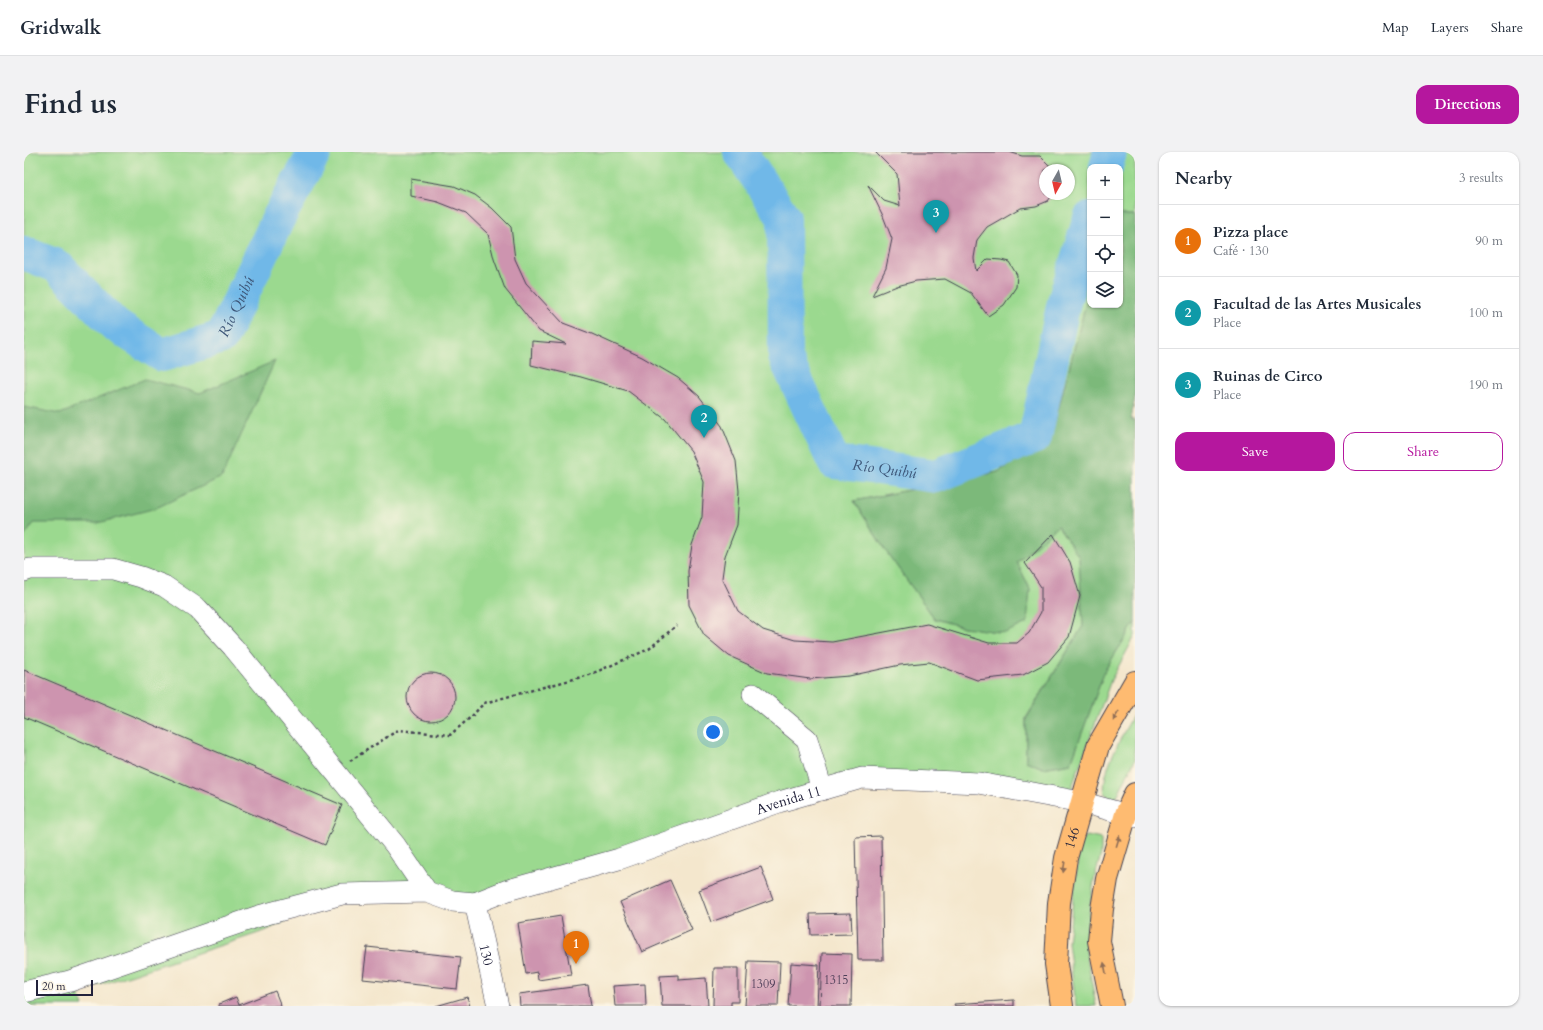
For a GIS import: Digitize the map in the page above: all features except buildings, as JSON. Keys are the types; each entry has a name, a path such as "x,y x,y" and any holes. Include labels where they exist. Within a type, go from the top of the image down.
{"main road":[{"name":"146","path":"1062,1006 1056,964 1059,903 1066,858 1098,746 1135,682"},
{"path":"1112,1006 1099,941 1107,879 1131,816 1135,794"}],"street":[{"path":"24,571 30,569 113,569 141,577 164,586 198,610 234,647 335,771 395,845 427,892"},
{"path":"753,694 807,739 822,790"},
{"name":"Avenida 11","path":"427,892 452,901 475,903 508,890 619,859 779,802 862,778 979,783 1081,802 1131,816"},
{"path":"24,992 70,981 259,916 342,894 427,892"},
{"name":"130","path":"475,903 498,1006"}],"path":[{"path":"335,771 398,730 450,735 472,716 484,703 589,675 649,649 677,625"}],"green space":[{"path":"24,152 1135,152 1135,215 1123,215 1123,164 1087,164 1087,299 1051,437 998,472 854,501 885,550 935,619 964,627 1005,633 1030,589 1017,562 1058,525 1079,556 1083,626 1026,718 1026,761 1043,768 1071,763 1105,670 1135,622 1135,636 1111,680 1069,795 862,778 475,903 342,894 265,931 78,992 83,1006 24,1006"},
{"path":"1123,215 1135,215 1135,397 1131,420 1135,420 1135,622 1105,670 1071,763 1043,768 1026,761 1026,719 1083,626 1079,557 1058,526 1017,562 1030,589 1027,623 1005,633 964,627 935,619 885,550 854,501 998,472 1051,437 1087,299 1087,308 1123,308"},
{"path":"275,361 222,477 156,508 98,523 34,523 24,537 24,407 60,414 145,379 200,393"},
{"path":"1135,712 1135,759 1116,798 1110,798 1105,794 1104,785 1109,764"},
{"path":"1087,836 1101,839 1101,854 1094,880 1087,927 1086,951 1096,1006 1076,1006 1068,942 1080,842"}],"waterway":[{"name":"Río Quibú","path":"24,253 57,266 115,325 162,355 222,337 279,217 315,152"},
{"name":"Río Quibú","path":"740,152 784,218 785,357 834,462 936,476 1035,437 1064,302 1087,228"},
{"name":"Río Quibú","path":"1107,164 1110,152"}],"place":[{"name":"Ruinas de Circo","path":"936,233"},
{"name":"Facultad de las Artes Musicales","path":"704,438"},
{"name":"Pizza place","path":"576,964"}]}
